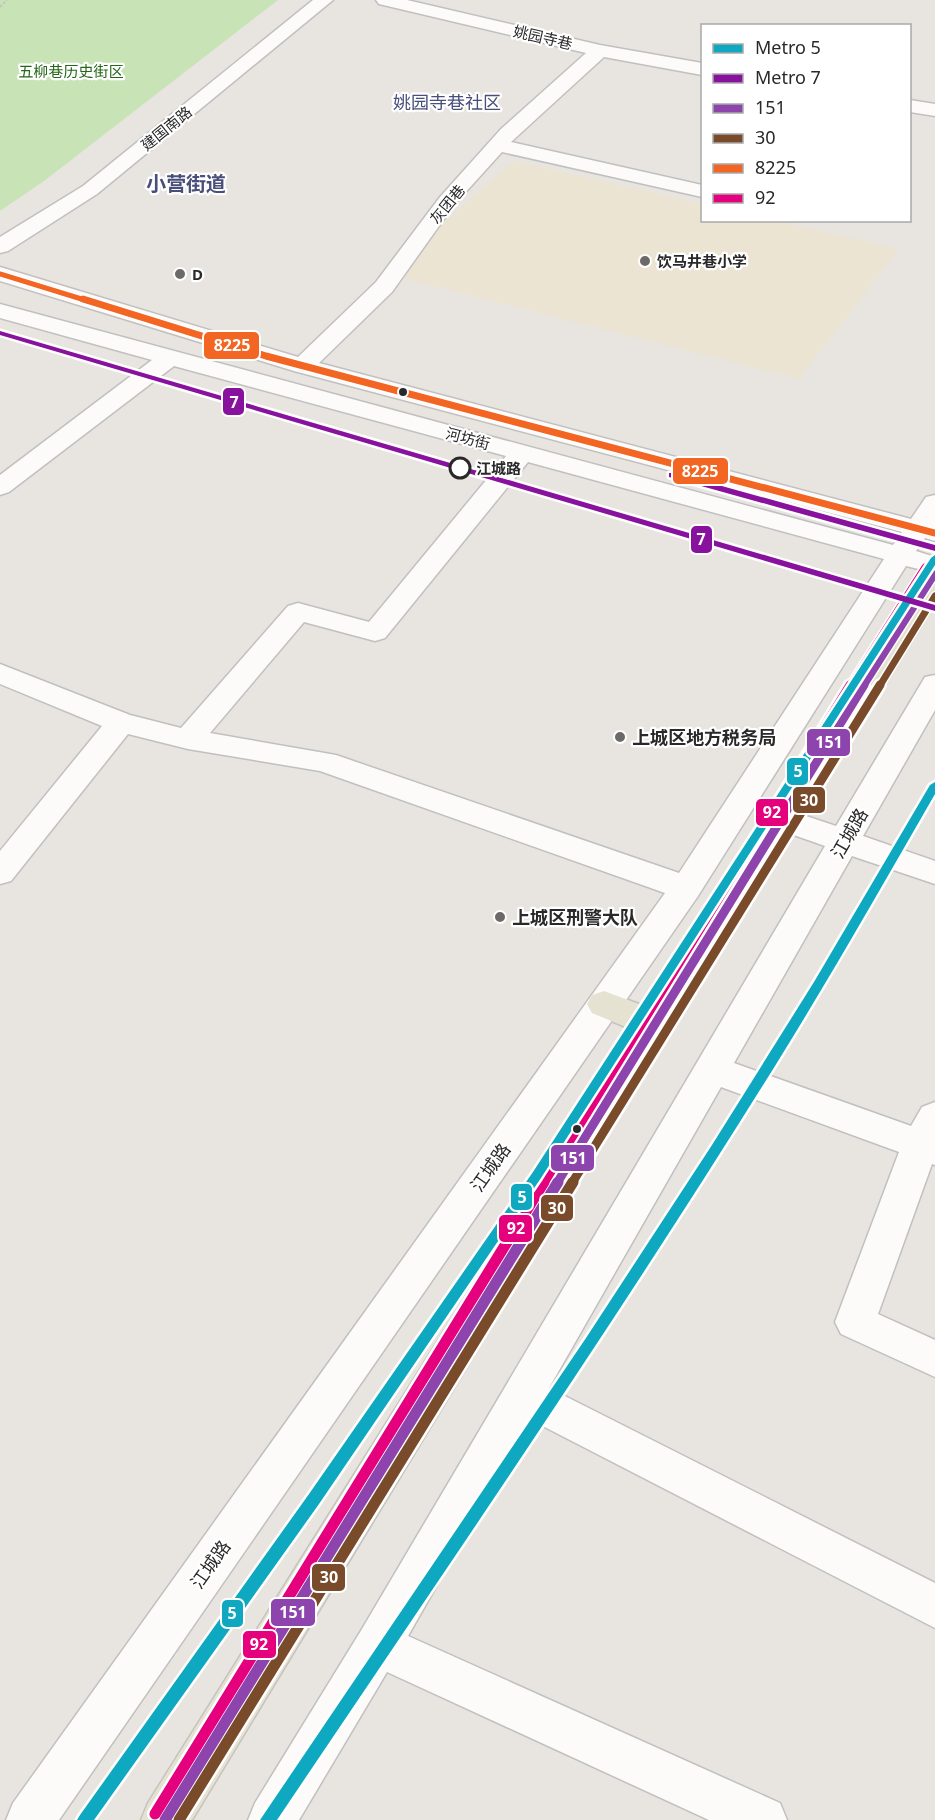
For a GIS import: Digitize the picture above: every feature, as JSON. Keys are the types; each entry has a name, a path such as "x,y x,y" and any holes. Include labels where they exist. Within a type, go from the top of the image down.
{"main road":[{"path":"165,1820 935,574"},
{"path":"604,1004 655,1025"}],"street":[{"name":"建国南路","path":"0,246 90,190 324,0"},
{"name":"姚园寺巷","path":"385,0 600,51 701,69"},
{"name":"灰团巷","path":"303,366 384,287 447,201 498,145 600,51"},
{"path":"911,106 935,110"},
{"path":"498,145 701,191"},
{"name":"河坊街","path":"0,274 303,366 922,530"},
{"name":"河坊街","path":"0,311 522,453 922,530"},
{"path":"0,487 170,357"},
{"path":"188,739 298,612 375,632 522,453"},
{"name":"河坊街","path":"922,530 935,565"},
{"name":"江城路","path":"30,1820 686,888 922,530"},
{"path":"0,673 122,723 188,739 325,762 686,888"},
{"name":"江城路","path":"272,1820 378,1645 935,684"},
{"path":"0,873 122,723"},
{"path":"782,819 935,873"},
{"path":"712,1069 930,1137 855,1322 935,1359"},
{"path":"522,1395 935,1606"},
{"path":"378,1645 763,1820"}],"path":[{"path":"0,7 7,0"}],"shaded area":[{"name":"饮马井巷小学","path":"514,161 701,204 701,222 779,222 899,249 799,379 386,274"}],"green space":[{"name":"五柳巷历史街区","path":"0,0 278,0 44,181 0,211"}],"metro line":[{"name":"7","path":"0,333 935,608"},
{"name":"7","path":"672,475 935,548"},
{"name":"5","path":"85,1820 314,1499 537,1175 935,558"},
{"name":"5","path":"268,1820 526,1438 716,1149 818,985 935,785"}],"transit line":[{"name":"8225","path":"0,274 266,356 935,533"},
{"name":"92","path":"155,1814 925,567"},
{"name":"151","path":"165,1820 899,628 935,574"},
{"name":"30","path":"179,1820 935,596"}],"place":[{"name":"饮马井巷小学","path":"645,261"},
{"name":"D","path":"180,274"},
{"name":"江城路","path":"460,468"},
{"name":"上城区地方税务局","path":"620,737"},
{"name":"上城区刑警大队","path":"500,917"}],"district":[{"name":"姚园寺巷社区","path":"447,102"},
{"name":"小营街道","path":"186,183"}]}
